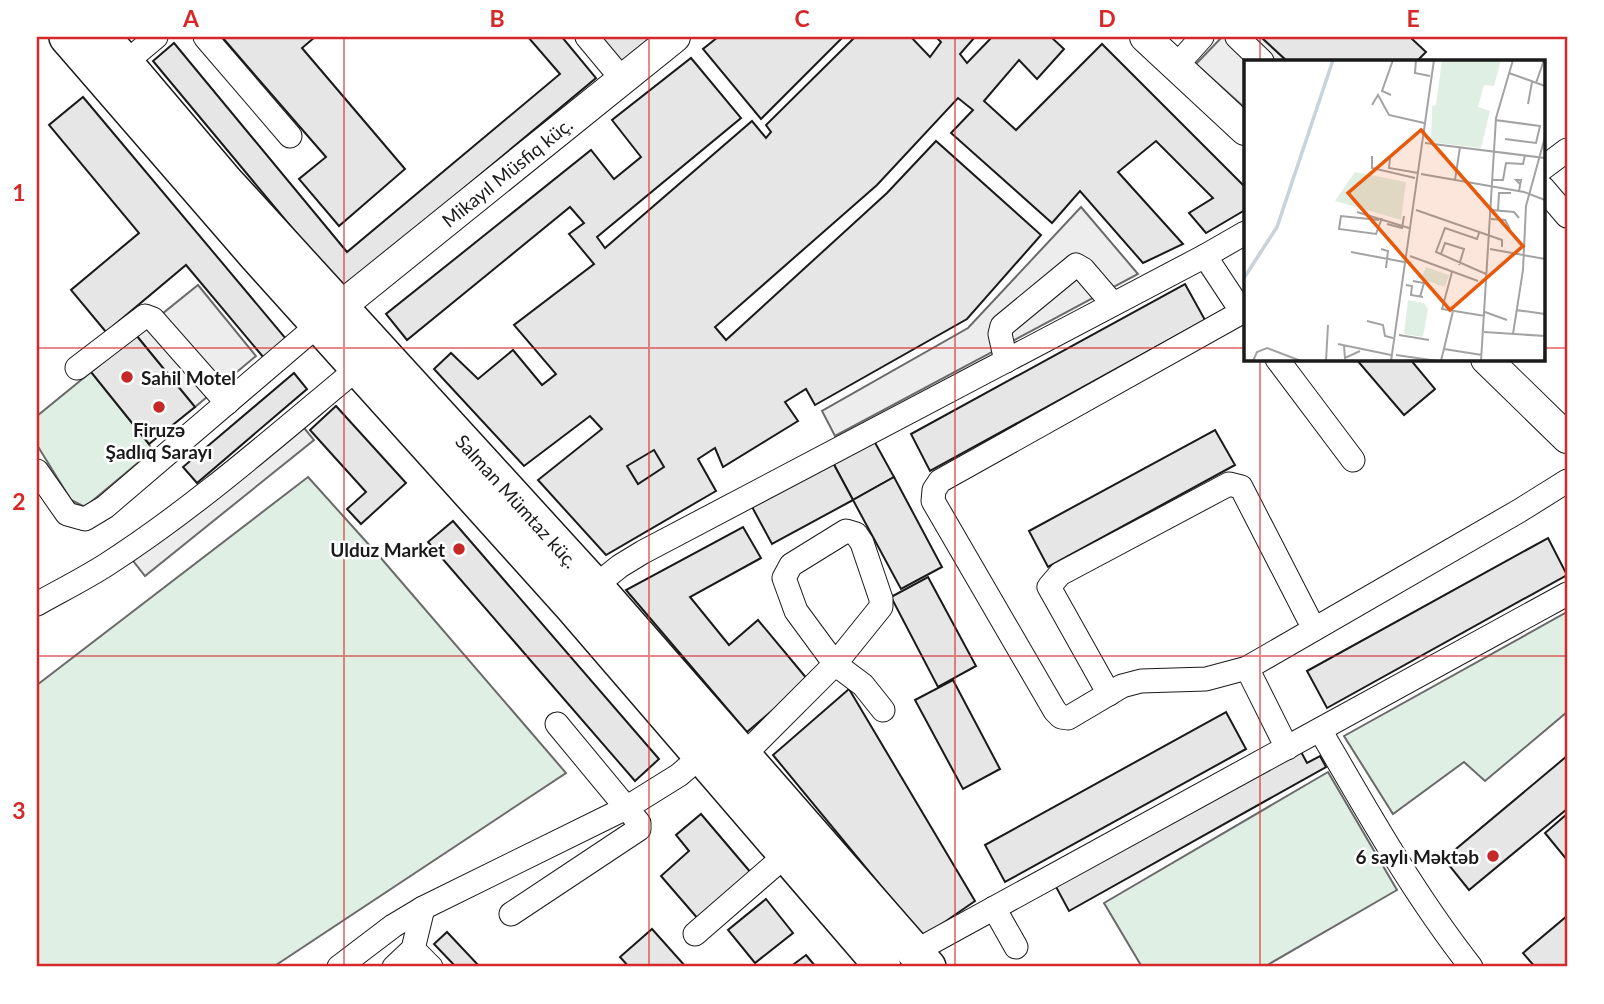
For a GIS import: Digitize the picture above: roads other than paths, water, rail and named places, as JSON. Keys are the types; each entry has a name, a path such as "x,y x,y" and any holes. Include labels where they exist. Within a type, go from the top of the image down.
{"highway":[{"path":"66,37 115,72 329,316 358,368 572,606 723,749 777,819 921,959"},
{"path":"103,37 115,72"},
{"name":"Salman Mümtaz küç.","path":"329,316 595,586 723,749"},
{"path":"777,819 786,855 883,967"}],"main road":[{"name":"Mikayıl Müsfiq küç.","path":"329,316 675,37"},
{"path":"1145,37 1244,129"},
{"path":"1487,360 1567,438"}],"street":[{"path":"115,72 156,37"},
{"path":"205,37 290,136"},
{"path":"587,37 622,79"},
{"path":"1176,66 1202,37"},
{"path":"1237,37 1261,60"},
{"path":"1544,167 1567,150"},
{"path":"1544,189 1567,216"},
{"path":"595,586 643,552 1244,234"},
{"path":"1205,256 1244,314 940,481 934,490 933,501 1055,711 1061,717 1068,718 1122,686 1141,681 1206,679 1247,668 1567,481"},
{"path":"1006,361 1000,334 1002,326 1076,265 1083,269 1113,304"},
{"path":"77,368 145,316 153,319 227,403"},
{"path":"37,471 67,514 85,519 105,507 329,316"},
{"path":"1278,360 1353,460"},
{"path":"37,604 105,565 171,518 224,479 358,368"},
{"path":"1109,694 1049,587 1060,574 1229,484 1241,487 1314,629"},
{"path":"339,967 393,926 423,908 626,808 723,749 835,664 881,607 881,599 862,543 856,534 846,531 791,565 784,578 796,611 835,664 863,685 883,710"},
{"path":"921,959 994,908 1567,594"},
{"path":"1247,668 1287,748"},
{"path":"511,914 639,829 639,823 557,724"},
{"path":"1320,730 1402,870 1471,967"},
{"path":"695,934 786,855"},
{"path":"394,967 414,949 423,908"},
{"path":"994,908 1016,947"},
{"path":"414,949 431,967"}],"place":[{"name":"Sahil Motel","path":"127,377"},
{"name":"Firuzə Şadlıq Sarayı","path":"159,407"},
{"name":"Ulduz Market","path":"459,549"},
{"name":"6 saylı Məktəb","path":"1493,856"}]}
